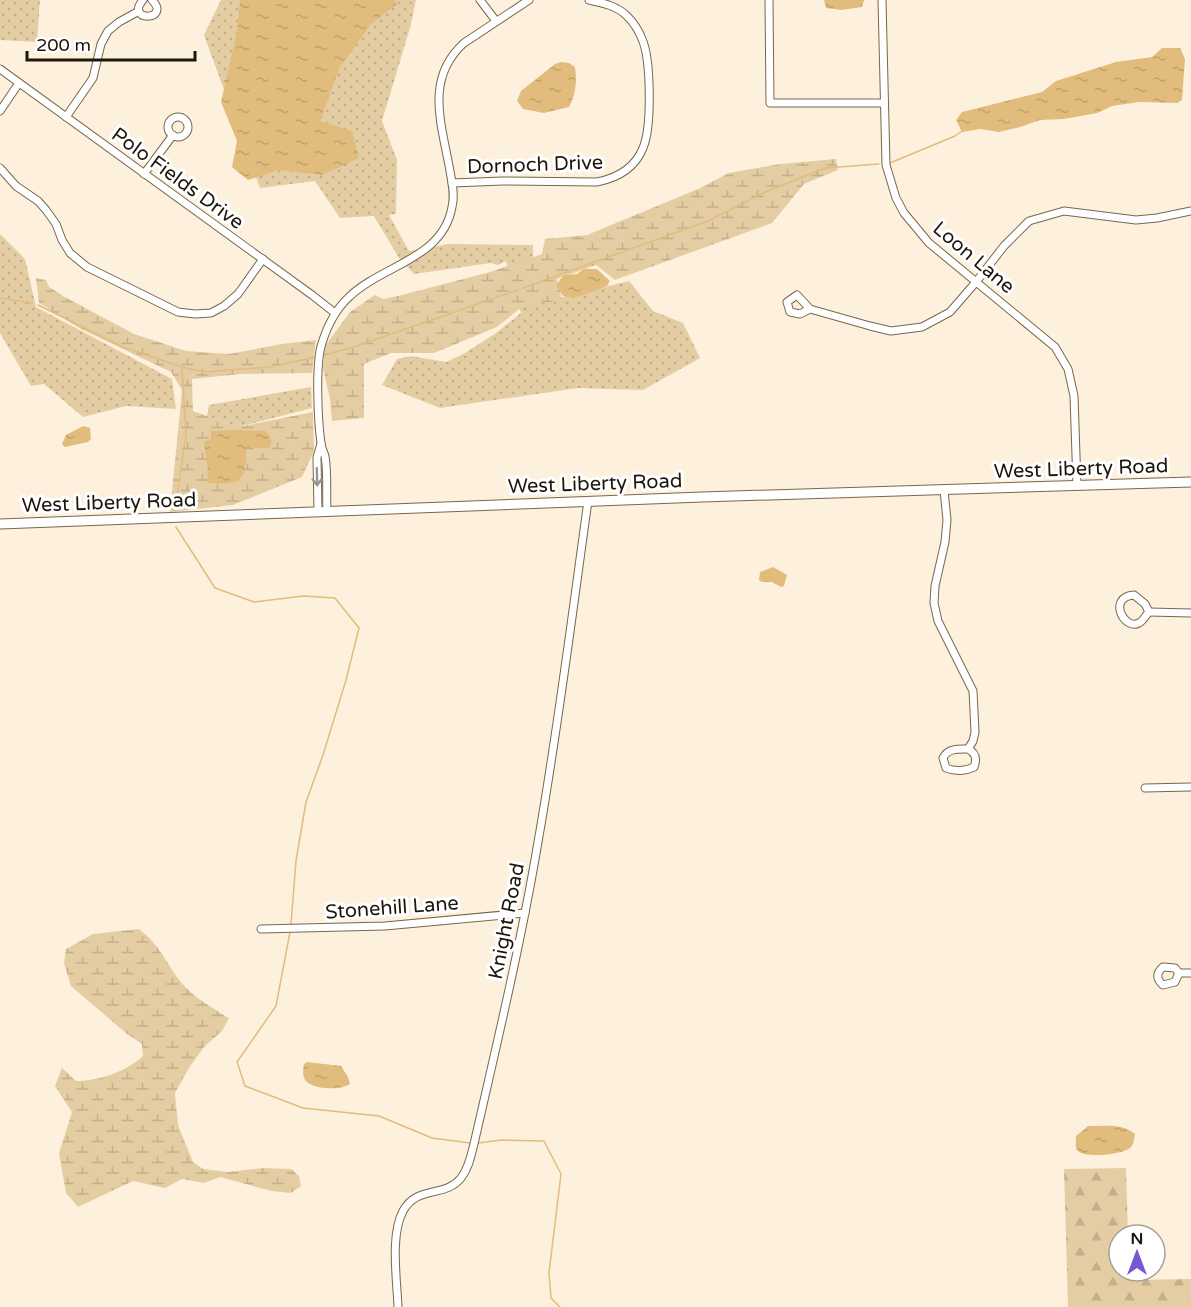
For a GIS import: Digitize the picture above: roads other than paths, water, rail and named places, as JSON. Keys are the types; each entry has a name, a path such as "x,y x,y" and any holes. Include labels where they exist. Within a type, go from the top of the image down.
{"main road":[{"name":"West Liberty Road","path":"0,524 588,501 1191,482"}],"street":[{"path":"143,0 139,5 139,11 146,17 154,15 157,6 152,0"},
{"path":"480,0 496,21"},
{"name":"Dornoch Drive","path":"323,511 325,457 321,444 319,380 319,354 322,342 335,313 349,297 364,285 412,258 433,243 443,231 449,219 454,194 440,107 441,75 454,52 529,0"},
{"name":"Dornoch Drive","path":"452,183 597,182 612,179 636,160 643,148 648,123 647,57 642,39 625,14 609,5 589,0"},
{"path":"769,0 770,103 884,103"},
{"name":"Loon Lane","path":"882,0 886,165 900,206 914,228 928,243 1055,346 1068,369 1074,396 1077,486"},
{"path":"66,117 93,78 101,44 108,31 139,11"},
{"name":"Polo Fields Drive","path":"0,69 335,313"},
{"path":"0,111 19,83"},
{"path":"144,174 173,135"},
{"path":"0,168 16,186 38,201 46,210 56,224 70,253 87,267 178,312 212,313 224,306 238,294 263,259"},
{"path":"810,309 800,314 790,312 786,302 797,296 810,309 891,331 922,327 950,312 1004,246 1029,221 1064,211 1136,220 1191,211"},
{"path":"944,490 947,520 934,603 938,621 973,691 975,732 968,749"},
{"name":"Knight Road","path":"398,1307 396,1242 398,1224 408,1203 417,1196 446,1189 455,1184 467,1167 499,1037 525,913 552,758 588,501"},
{"path":"1134,595 1145,604 1149,612 1141,623 1130,624 1123,618 1120,604 1127,596 1134,595"},
{"path":"1149,612 1191,613"},
{"path":"968,749 976,757 974,767 968,770 946,768 943,758 945,753 950,750 968,749"},
{"path":"1145,788 1191,787"},
{"name":"Stonehill Lane","path":"261,929 385,926 525,913"},
{"path":"1179,973 1191,973"}],"water":[{"path":"240,0 394,0 397,4 371,24 340,67 320,121 352,131 359,158 322,175 279,170 248,180 232,167 237,141 221,102 237,31"},
{"path":"824,0 864,0 862,7 841,10 826,8"},
{"path":"1162,48 1180,48 1185,59 1182,100 1177,103 1139,102 1112,106 1097,113 1064,119 1040,120 999,132 980,129 962,132 956,120 962,112 1042,92 1056,81 1116,62 1152,57"},
{"path":"561,62 575,67 575,87 569,107 544,113 523,109 517,101 521,91 555,64"},
{"path":"584,269 597,269 610,281 607,286 585,294 574,297 563,296 556,285 564,275 577,274"},
{"path":"83,426 90,428 91,439 88,442 65,447 62,444 66,435"},
{"path":"211,431 266,431 272,441 269,448 246,448 243,475 234,482 207,483 204,442 211,439"},
{"path":"773,567 787,575 784,586 759,580 760,572"},
{"path":"307,1062 341,1066 350,1084 329,1088 311,1085 305,1080 303,1071 304,1064"},
{"path":"1088,1126 1113,1126 1130,1130 1135,1134 1133,1144 1127,1150 1112,1154 1081,1153 1076,1148 1076,1136"}],"waterway":[{"path":"890,163 962,131"},
{"path":"523,288 708,221 763,193 825,168 879,164"},
{"path":"321,356 354,347 518,290"},
{"path":"0,298 32,303"},
{"path":"38,305 123,347 204,372 270,367 316,357"},
{"path":"175,511 186,434 182,368"},
{"path":"176,527 215,588 254,602 303,596 335,598 359,628 346,680 306,802 296,861 291,924"},
{"path":"290,932 276,1006 237,1062 245,1086 303,1108 379,1116 432,1138 470,1143"},
{"path":"478,1143 501,1140 544,1141 561,1174 549,1273 551,1298 560,1307"}]}
